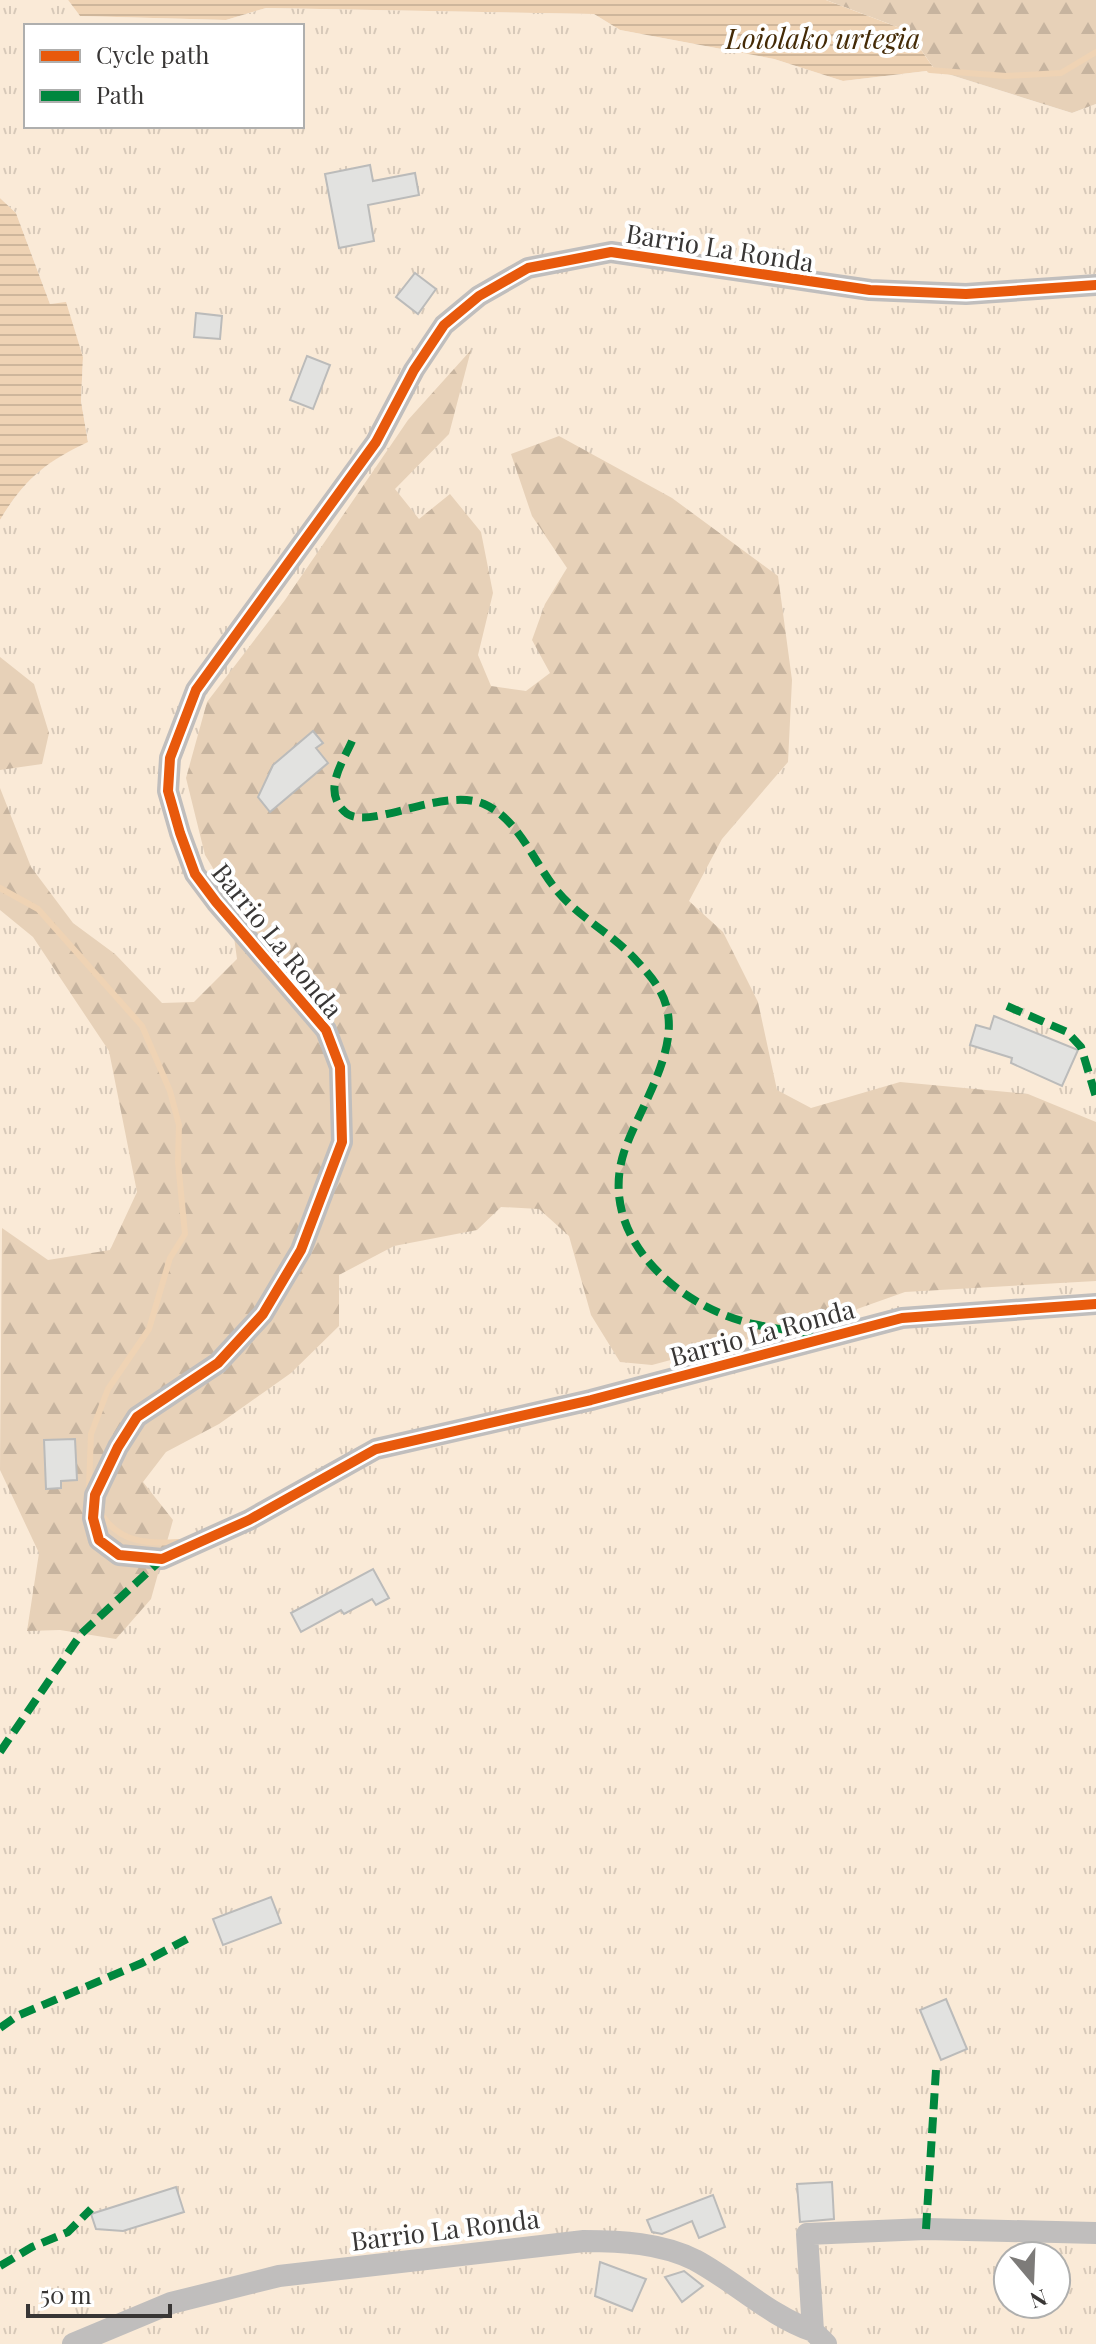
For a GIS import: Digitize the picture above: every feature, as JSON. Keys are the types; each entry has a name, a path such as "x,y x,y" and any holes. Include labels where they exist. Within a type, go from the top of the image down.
{"street":[{"name":"Barrio La Ronda","path":"1096,285 966,294 870,290 611,252 528,268 479,296 444,325 414,370 376,442 196,690 170,758 168,791 195,874 326,1030 340,1067 342,1142 301,1250 263,1314 218,1363 137,1417 118,1447 95,1495 93,1518 99,1540 119,1555 162,1559 249,1520 376,1449 591,1400 902,1318 1096,1304"},
{"name":"Barrio La Ronda","path":"819,2337 807,2234 926,2229 1096,2233"},
{"name":"Barrio La Ronda","path":"73,2344 171,2303 279,2276 584,2241 621,2241 675,2252 697,2261 787,2321 819,2337"}],"green space":[{"path":"0,0 68,0 80,16 226,20 266,8 594,14 620,30 774,59 843,81 935,70 1072,113 1096,104 1096,2344 0,2344 0,520 37,473 88,441 81,401 83,357 65,303 50,304 16,213 0,198"},
{"path":"826,0 1096,0 1096,104 1072,113 935,70 908,31"},
{"path":"471,350 449,434 395,489 419,519 450,494 481,532 493,593 478,655 491,686 526,691 550,673 532,640 545,604 567,568 532,516 511,454 559,436 672,498 778,576 792,680 788,762 722,839 689,901 723,932 758,1002 777,1090 811,1108 900,1082 1028,1094 1096,1122 1096,1281 905,1292 843,1314 652,1365 620,1362 591,1315 569,1236 539,1209 501,1207 477,1230 394,1246 339,1275 339,1326 291,1373 219,1424 166,1452 143,1482 173,1520 151,1599 116,1639 60,1630 27,1631 39,1553 0,1470 2,1228 48,1260 110,1250 137,1192 109,1051 33,937 0,910 0,788 31,867 73,923 115,954 162,1003 194,1002 237,959 228,893 205,855 186,778 207,702 285,600 408,420"},
{"path":"0,657 34,684 49,733 42,764 0,770"}],"water":[{"name":"Loiolako urtegia","path":"68,0 826,0 908,31 935,70 843,81 774,59 620,30 594,14 266,8 226,20 80,16"},
{"path":"0,198 16,213 50,304 66,302 83,357 81,401 88,442 59,457 37,474 0,520"}],"building":[{"path":"370,165 373,181 415,173 419,195 368,205 374,241 339,248 325,174"},
{"path":"415,273 436,289 418,314 396,297"},
{"path":"196,313 222,316 220,339 194,337"},
{"path":"307,356 330,365 313,409 290,400"},
{"path":"313,731 323,743 316,748 328,763 270,812 258,797 273,765"},
{"path":"994,1016 1078,1050 1062,1086 1011,1063 1012,1058 970,1045 976,1025 990,1029"},
{"path":"75,1439 77,1480 61,1481 61,1488 46,1489 44,1440"},
{"path":"373,1569 389,1598 376,1605 372,1599 344,1614 341,1610 301,1632 291,1613"},
{"path":"271,1897 281,1923 223,1945 213,1919"},
{"path":"946,1999 967,2049 941,2060 920,2010"},
{"path":"832,2182 834,2219 800,2222 797,2184"},
{"path":"176,2187 184,2212 123,2231 96,2229 91,2214"},
{"path":"713,2195 725,2227 699,2238 692,2221 662,2234 652,2232 647,2220"},
{"path":"600,2262 646,2279 632,2311 595,2296"},
{"path":"684,2271 703,2286 682,2302 665,2277"}],"waterway":[{"path":"930,70 1006,76 1061,73 1096,52"},
{"path":"0,888 38,909 142,1026 170,1091 179,1125 178,1162 185,1234 170,1258 149,1329 108,1389 91,1434 89,1487"},
{"path":"102,1515 117,1531 136,1540 178,1542"}],"marked path":[{"path":"352,741 334,786 338,804 345,812 355,817 370,817 448,801 467,800 484,804 516,830 563,897 625,949 650,976 665,1002 669,1026 662,1063 624,1152 619,1183 622,1212 633,1239 650,1263 671,1284 724,1315 753,1324 819,1335"},
{"path":"1007,1006 1067,1032 1081,1047 1096,1097"},
{"path":"0,1752 81,1634 162,1559"},
{"path":"0,2028 17,2016 142,1963 187,1939"},
{"path":"926,2229 936,2070"},
{"path":"0,2266 32,2247 68,2232 91,2209"}],"cycle path":[{"path":"1096,285 966,294 870,290 611,252 528,268 479,296 444,325 414,370 376,442 196,690 170,758 168,791 195,874 326,1030 340,1067 342,1142 301,1250 263,1314 218,1363 137,1417 118,1447 95,1495 93,1518 99,1540 119,1555 162,1559 249,1520 376,1449 591,1400 902,1318 1096,1304"}]}
